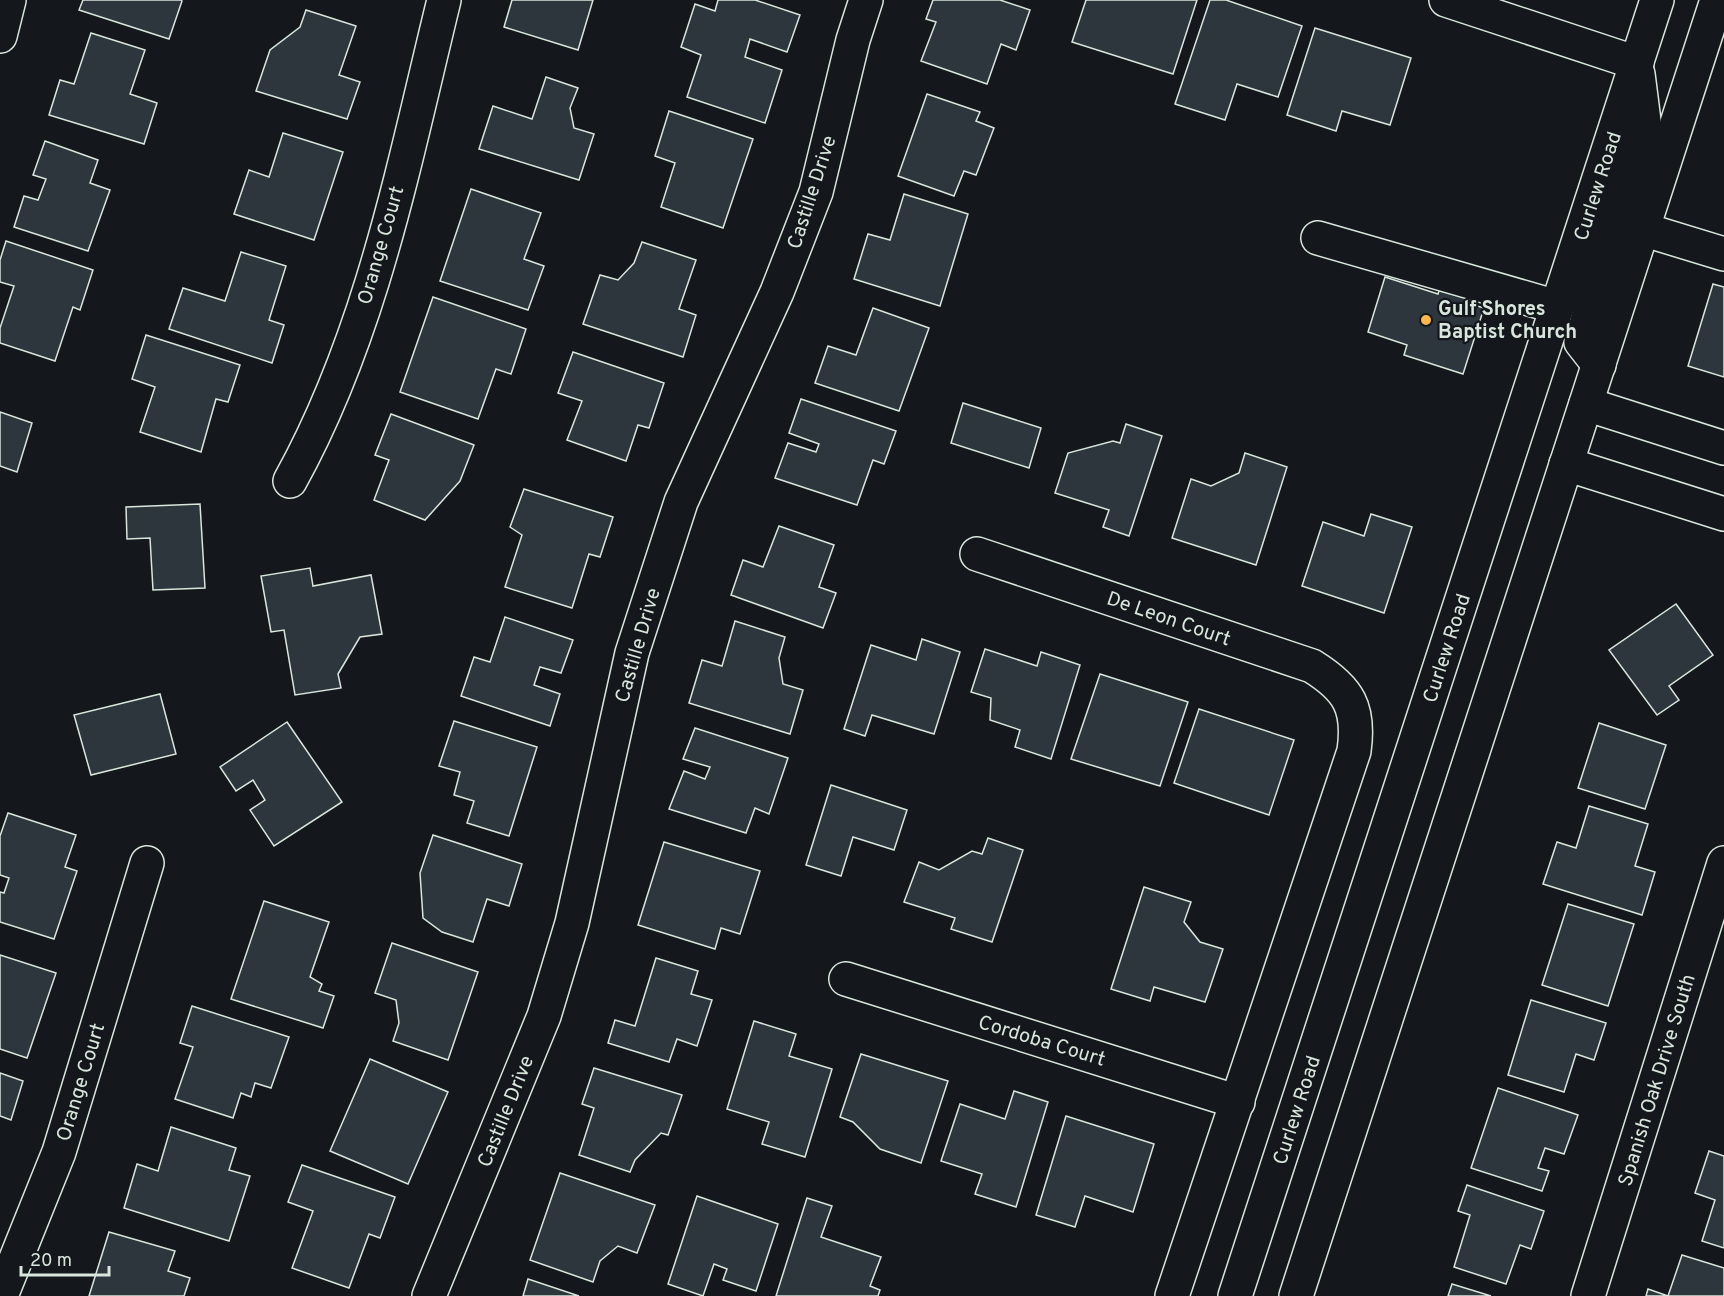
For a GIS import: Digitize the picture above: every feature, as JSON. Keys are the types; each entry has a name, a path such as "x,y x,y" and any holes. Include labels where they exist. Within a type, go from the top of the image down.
{"street":[{"path":"0,36 9,0"},
{"name":"Orange Court","path":"290,481 317,431 381,256 444,0"},
{"name":"Castille Drive","path":"429,1296 544,1017 572,923 632,653 681,502 777,292 816,192 853,40 866,0"},
{"path":"1446,0 1637,63 1644,120 1581,342 1599,366"},
{"name":"Curlew Road","path":"1235,1296 1657,0"},
{"path":"1296,1296 1717,0"},
{"path":"1642,229 1724,254"},
{"path":"1318,238 1557,307"},
{"path":"1586,404 1724,448"},
{"path":"1566,464 1724,514"},
{"name":"De Leon Court","path":"977,554 1312,666 1334,679 1350,700 1358,725 1354,751 1238,1102"},
{"name":"Orange Court","path":"1,1296 59,1152 147,863"},
{"name":"Spanish Oak Drive South","path":"1588,1296 1724,863"},
{"name":"Cordoba Court","path":"846,979 1238,1102"},
{"path":"1172,1296 1238,1102"}],"building":[{"path":"83,0 182,1 169,39 79,10"},
{"path":"512,0 593,0 578,50 504,27"},
{"path":"718,0 755,0 800,15 787,52 750,39 745,57 782,70 765,123 687,97 701,55 681,47 695,4 715,11"},
{"path":"933,0 1000,0 1030,10 1016,50 1001,44 987,84 921,61 936,22 926,19"},
{"path":"1086,0 1197,0 1173,74 1072,42"},
{"path":"1210,0 1226,0 1302,26 1278,97 1237,84 1225,120 1175,104"},
{"path":"306,10 356,26 339,75 360,82 347,119 256,91 270,50 300,27"},
{"path":"1315,28 1411,58 1390,125 1342,111 1336,131 1287,115"},
{"path":"91,33 145,50 130,94 157,103 144,144 49,115 60,80 74,84"},
{"path":"546,77 578,88 570,108 574,128 594,134 579,180 479,149 493,106 532,119"},
{"path":"927,94 980,112 976,121 994,128 976,175 964,171 954,196 898,176"},
{"path":"669,111 753,139 723,228 661,207 675,163 655,156"},
{"path":"283,133 343,152 314,240 234,214 249,170 269,177"},
{"path":"45,141 98,160 90,183 110,190 88,251 14,227 24,196 38,200 46,179 33,175"},
{"path":"471,189 541,213 524,259 544,266 528,310 440,281"},
{"path":"904,194 968,214 940,306 854,279 868,234 890,240"},
{"path":"6,241 93,270 80,310 73,307 55,361 0,343 0,328 14,286 0,282 0,260"},
{"path":"642,242 696,260 679,309 696,315 683,357 583,324 600,275 618,280 634,263"},
{"path":"241,252 286,266 269,320 284,325 272,363 169,329 183,288 225,301"},
{"name":"Gulf Shores Baptist Church","path":"1385,277 1438,294 1442,281 1468,289 1464,302 1484,308 1463,374 1404,355 1407,345 1368,332"},
{"path":"1713,284 1724,287 1724,377 1688,366"},
{"path":"433,297 526,329 511,374 496,369 478,419 400,392"},
{"path":"873,308 929,328 899,411 815,383 828,346 856,355"},
{"path":"146,335 240,365 228,402 216,399 201,452 140,432 155,387 132,379"},
{"path":"573,352 664,383 649,428 638,425 626,461 567,440 582,401 558,393"},
{"path":"801,399 896,431 884,464 873,460 857,505 775,478 788,443 816,452 819,444 789,433"},
{"path":"963,403 1041,428 1029,468 951,443"},
{"path":"0,412 32,423 17,472 0,466"},
{"path":"391,414 474,445 460,481 425,520 374,500 389,460 375,455"},
{"path":"1126,424 1162,436 1129,536 1103,527 1109,510 1055,493 1068,453 1113,441 1120,443"},
{"path":"1245,453 1287,467 1256,565 1172,538 1191,479 1211,486 1239,473"},
{"path":"524,489 613,517 600,557 589,554 572,608 505,587 522,535 510,527"},
{"path":"200,504 205,588 153,590 150,538 127,539 126,507"},
{"path":"1371,514 1412,527 1384,613 1302,586 1323,522 1364,536"},
{"path":"779,526 834,545 819,587 836,593 823,628 731,595 743,560 763,567"},
{"path":"310,568 313,586 371,575 382,634 360,637 338,674 341,688 295,695 284,630 271,632 261,576"},
{"path":"1676,604 1713,655 1669,686 1679,700 1657,715 1609,650"},
{"path":"505,617 573,640 561,673 540,667 534,685 560,694 550,726 461,696 474,657 490,662"},
{"path":"735,621 785,637 779,658 783,684 803,690 790,734 689,703 702,660 722,666"},
{"path":"922,639 960,652 934,734 872,715 865,736 844,729 871,645 916,660"},
{"path":"985,649 1037,666 1041,652 1080,665 1051,759 1015,747 1020,730 990,720 991,698 971,692"},
{"path":"1100,674 1188,702 1160,786 1071,759"},
{"path":"160,694 176,754 91,775 74,715"},
{"path":"1199,709 1294,740 1269,815 1174,783"},
{"path":"454,721 537,747 509,836 467,823 474,801 454,795 460,772 439,766"},
{"path":"287,722 342,802 274,846 250,810 265,800 253,780 236,791 220,767"},
{"path":"1599,723 1666,745 1645,809 1578,788"},
{"path":"695,728 788,758 769,814 755,808 746,833 669,809 684,771 705,779 710,767 683,759"},
{"path":"831,785 907,810 894,850 853,837 841,876 806,865"},
{"path":"1589,806 1648,824 1635,866 1655,872 1642,915 1543,884 1557,842 1576,848"},
{"path":"8,813 76,835 65,867 77,871 54,939 0,922 0,892 4,893 9,878 0,875 0,836"},
{"path":"433,835 522,864 509,906 487,899 473,942 442,932 423,918 420,873"},
{"path":"988,838 1023,850 992,942 951,929 955,918 904,902 919,862 939,870 972,851 982,854"},
{"path":"664,842 760,871 740,934 721,928 715,949 638,925"},
{"path":"1144,887 1191,902 1184,922 1200,942 1223,949 1205,1002 1154,987 1150,1001 1111,989"},
{"path":"264,901 329,922 310,977 322,984 319,991 334,996 323,1028 231,999"},
{"path":"1568,904 1634,924 1608,1006 1542,985"},
{"path":"392,943 478,972 448,1060 393,1041 399,1023 396,1000 375,993"},
{"path":"0,955 56,973 27,1058 0,1049"},
{"path":"656,958 698,971 691,994 712,1000 697,1046 677,1039 669,1062 608,1043 615,1020 635,1026"},
{"path":"1531,1000 1606,1023 1594,1060 1576,1054 1564,1092 1508,1075"},
{"path":"192,1006 289,1037 271,1088 255,1083 251,1097 241,1093 233,1118 175,1099 193,1047 180,1043"},
{"path":"754,1021 796,1034 789,1056 832,1069 805,1157 762,1144 769,1122 727,1109"},
{"path":"861,1054 948,1081 921,1163 880,1149 853,1122 840,1117"},
{"path":"370,1059 448,1092 408,1184 330,1151"},
{"path":"594,1068 682,1095 668,1135 661,1133 635,1160 630,1172 579,1155 594,1108 582,1104"},
{"path":"0,1073 23,1081 11,1120 0,1116"},
{"path":"1498,1088 1578,1115 1564,1154 1545,1148 1538,1168 1549,1171 1542,1191 1471,1168"},
{"path":"1014,1091 1048,1102 1016,1207 975,1194 982,1174 941,1161 960,1104 1005,1119"},
{"path":"1066,1116 1154,1144 1133,1212 1085,1196 1075,1227 1036,1215"},
{"path":"171,1127 236,1148 229,1170 250,1176 229,1241 124,1208 137,1164 158,1171"},
{"path":"1709,1151 1724,1156 1724,1248 1702,1241 1715,1200 1695,1193"},
{"path":"302,1165 395,1197 380,1238 369,1234 349,1288 292,1268 313,1211 288,1202"},
{"path":"560,1173 655,1205 637,1253 618,1246 600,1261 593,1282 530,1260"},
{"path":"1467,1185 1544,1211 1531,1249 1520,1245 1506,1284 1454,1267 1470,1215 1458,1211"},
{"path":"697,1196 778,1224 756,1291 723,1280 727,1269 714,1264 703,1296 668,1284"},
{"path":"807,1198 832,1206 821,1237 881,1257 870,1286 880,1290 878,1296 776,1296"},
{"path":"109,1232 175,1251 168,1271 190,1278 184,1296 89,1296"},
{"path":"1682,1255 1724,1268 1724,1296 1668,1296"},
{"path":"528,1279 579,1296 523,1296"},
{"path":"1452,1284 1491,1296 1448,1296"},
{"path":"1648,1289 1668,1296 1646,1296"}],"place":[{"name":"Gulf Shores Baptist Church","path":"1426,320"}]}
